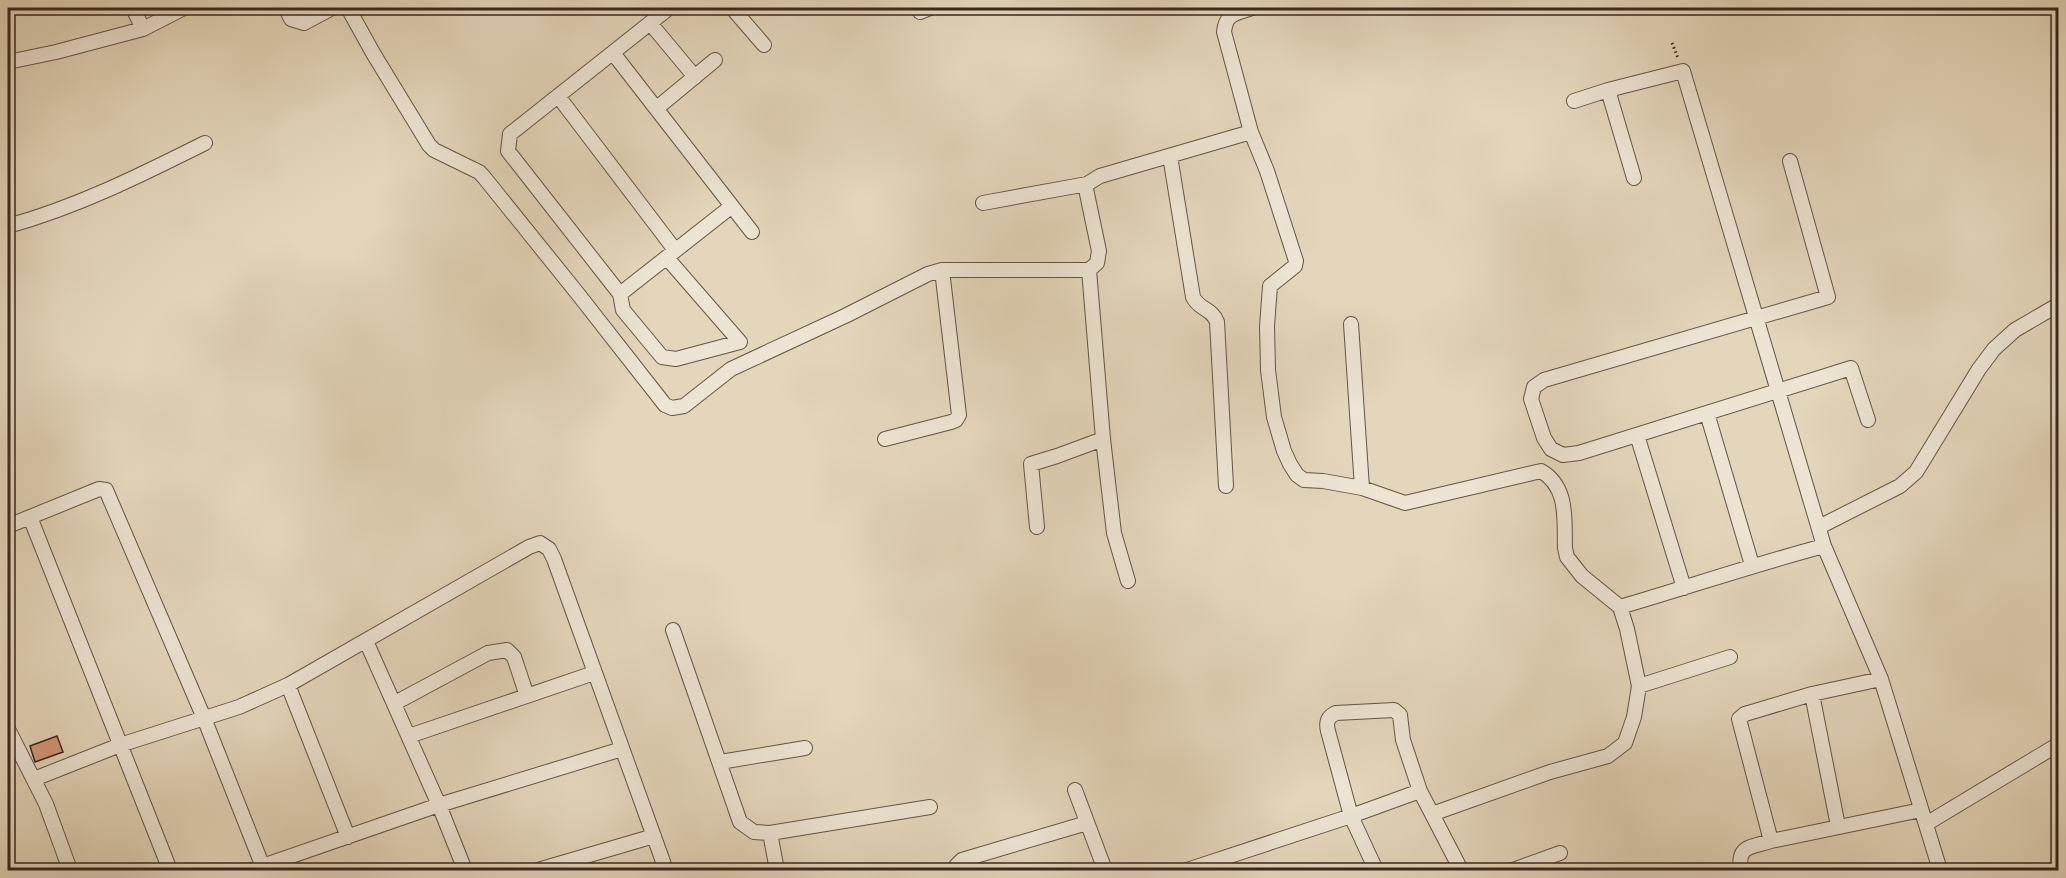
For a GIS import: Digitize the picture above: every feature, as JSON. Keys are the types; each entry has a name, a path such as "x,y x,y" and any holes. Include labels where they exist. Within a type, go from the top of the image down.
{"street":[{"path":"133,8 144,29"},
{"path":"8,62 144,29 184,8"},
{"path":"286,8 291,19 300,23 332,8"},
{"path":"348,8 429,145 434,150 483,176 665,405 672,408 684,406 731,369 928,274 942,270 1089,270"},
{"path":"558,96 671,254 740,342 676,359 662,357 623,310 620,294 508,151 510,134 669,8"},
{"path":"732,8 764,45"},
{"path":"1252,8 1230,16 1225,22 1224,32 1251,132 1267,171 1296,261 1295,266 1268,290 1268,370 1274,417 1290,464 1297,475 1304,480 1362,488 1405,503 1541,471 1555,482 1561,492 1565,548 1568,557 1582,576 1620,607 1627,628 1639,686 1634,717 1625,743 1608,756 1550,772 1432,814"},
{"path":"650,23 695,77"},
{"path":"613,53 752,232"},
{"path":"657,108 715,60"},
{"path":"1574,101 1683,70 1824,546 1881,679 1940,870"},
{"path":"1608,90 1634,178"},
{"path":"983,204 1087,184 1100,176 1251,132"},
{"path":"8,226 41,217 126,183 205,143"},
{"path":"1170,156 1193,297 1200,307 1212,313 1216,322 1226,486"},
{"path":"1790,160 1828,297 1544,380 1534,387 1531,399 1544,438 1551,449 1563,455 1579,453 1851,368 1868,420"},
{"path":"1087,184 1099,258 1089,270 1103,439 1114,533 1128,581"},
{"path":"620,294 732,206"},
{"path":"885,439 951,422 959,415 942,270"},
{"path":"1819,527 1900,486 1916,472 1979,369 1994,349 2014,330 2058,305"},
{"path":"1351,324 1362,488"},
{"path":"1707,413 1752,565"},
{"path":"1637,435 1684,588"},
{"path":"1037,527 1031,464 1103,439"},
{"path":"8,526 99,489 106,490 204,718 257,868 440,805 622,749"},
{"path":"30,517 170,870"},
{"path":"34,779 120,745 239,708 288,685 529,547 540,543 549,549 554,559 666,870"},
{"path":"1620,607 1752,565 1824,546"},
{"path":"673,630 740,822 754,832 770,833 930,807"},
{"path":"366,641 440,805 465,870"},
{"path":"395,703 488,653 498,650 507,650 514,657 527,696"},
{"path":"1639,686 1730,657"},
{"path":"409,736 594,673"},
{"path":"1771,842 1739,719 1744,714 1812,694 1881,679"},
{"path":"288,685 348,837"},
{"path":"1812,694 1838,826"},
{"path":"1376,870 1351,816 1328,731 1327,721 1331,715 1336,713 1394,710 1400,715 1403,740 1420,791 1461,870"},
{"path":"8,729 46,804 70,870"},
{"path":"1926,824 2054,747"},
{"path":"720,762 805,748"},
{"path":"1075,790 1105,870"},
{"path":"1187,870 1420,791"},
{"path":"1741,870 1740,856 1747,848 1838,826 1921,810"},
{"path":"957,870 956,866 962,860 1087,823"},
{"path":"770,833 777,870"},
{"path":"538,870 654,836"},
{"path":"1513,870 1560,853"}],"building":[{"path":"57,736 63,752 35,762 30,746"}]}
